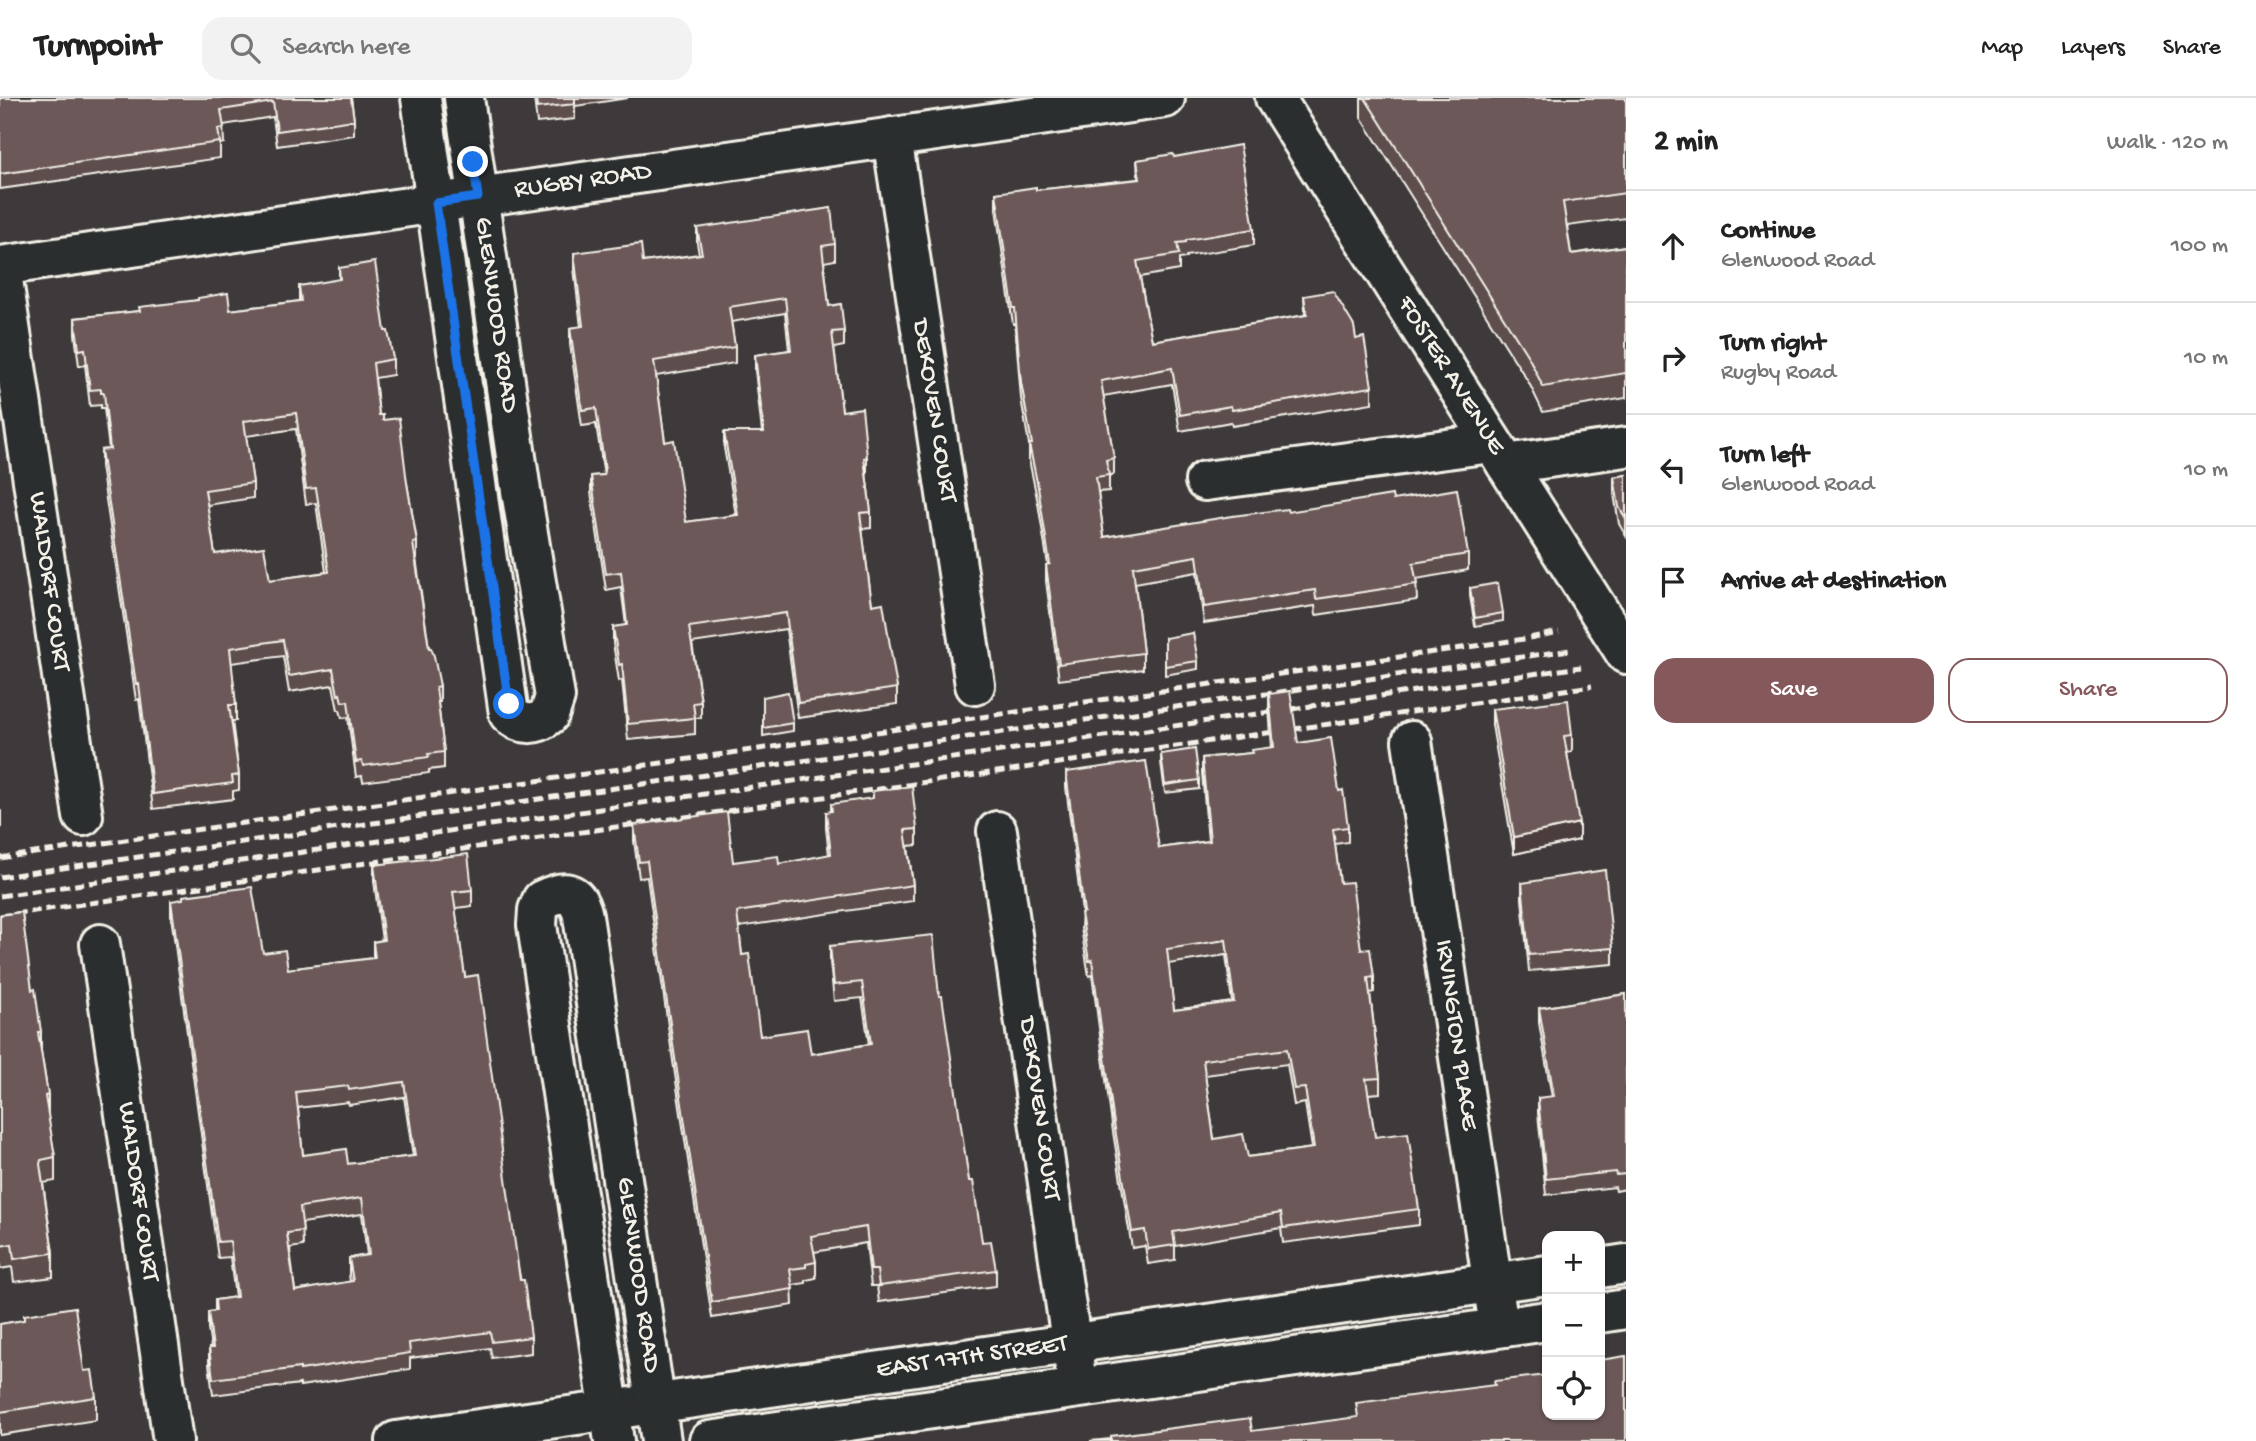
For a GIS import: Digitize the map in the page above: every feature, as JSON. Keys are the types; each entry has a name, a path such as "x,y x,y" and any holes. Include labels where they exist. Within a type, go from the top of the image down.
{"street":[{"name":"GLENWOOD ROAD","path":"421,98 509,714 523,724 533,724 550,715 555,696 464,98"},
{"name":"RUGBY ROAD","path":"1,266 1166,98"},
{"name":"FOSTER AVENUE","path":"1275,98 1626,654"},
{"name":"DEKOVEN COURT","path":"892,137 975,685"},
{"name":"WALDORF COURT","path":"1,266 83,816"},
{"path":"1205,481 1499,453 1626,447"},
{"path":"479,497 522,491"},
{"name":"IRVINGTON PLACE","path":"1412,741 1499,1328"},
{"name":"DEKOVEN COURT","path":"998,831 1078,1387"},
{"name":"GLENWOOD ROAD","path":"612,1426 537,925 542,900 558,892 568,892 581,906 661,1441"},
{"name":"WALDORF COURT","path":"100,944 173,1441"},
{"path":"566,1120 612,1109"},
{"path":"1605,1267 1626,1264"},
{"name":"EAST 17TH STREET","path":"396,1441 612,1426 656,1404 1542,1276"},
{"path":"1605,1312 1626,1309"},
{"name":"EAST 17TH STREET","path":"709,1441 1542,1322"}],"building":[{"path":"0,98 351,98 354,120 277,131 273,102 221,110 224,128 218,129 220,142 0,174"},
{"path":"536,98 575,98 575,104 537,108"},
{"path":"1365,98 1626,98 1626,193 1563,202 1571,254 1626,246 1626,373 1543,387 1529,358"},
{"path":"1240,145 1254,229 1186,240 1177,243 1179,254 1137,261 1152,341 1307,315 1304,296 1333,291 1354,326 1356,339 1364,337 1372,387 1232,410 1231,406 1180,415 1172,368 1101,381 1114,458 1106,460 1109,475 1096,477 1104,537 1232,516 1287,509 1288,512 1392,495 1393,500 1457,489 1468,554 1413,563 1417,584 1316,599 1315,590 1204,607 1197,556 1133,567 1143,653 1059,664 1046,565 1050,564 1029,444 1032,444 1021,382 1015,308 996,193 1036,187 1036,190 1140,179 1137,160 1173,154 1174,157"},
{"path":"831,208 835,244 822,246 829,306 841,304 844,331 832,332 842,411 862,408 867,457 864,458 871,512 860,513 872,605 883,603 897,688 798,703 786,613 689,627 701,702 693,703 695,718 628,724 622,664 619,665 613,627 627,625 621,572 606,574 591,476 604,475 605,471 596,408 582,410 570,328 583,326 574,253 641,244 643,262 702,254 697,228","holes":["785,298 791,350 755,355 764,432 724,432 738,515 686,522 674,440 665,442 654,361 735,347 729,307"]},
{"path":"375,262 385,331 388,331 393,359 373,363 379,415 383,415 383,420 399,418 417,542 413,543 429,648 434,656 440,686 436,687 444,752 428,754 429,757 363,766 362,761 356,762 348,701 342,702 340,694 338,695 333,669 289,676 283,640 230,648 236,705 229,705 239,775 232,776 233,783 153,794 139,684 136,684 101,450 110,449 104,393 101,393 101,389 90,390 85,349 79,350 75,318 140,311 139,307 198,300 228,293 230,310 301,301 299,286 340,279 339,268","holes":["296,413 306,489 316,488 329,572 270,580 264,547 215,554 205,490 253,483 244,421"]},
{"path":"1626,475 1626,519 1619,507 1614,477"},
{"path":"1498,583 1503,613 1475,618 1470,588"},
{"path":"1193,633 1198,661 1165,666 1165,638"},
{"path":"1290,691 1298,743 1331,738 1348,827 1333,829 1340,883 1352,882 1361,950 1370,949 1374,977 1368,978 1380,1078 1366,1079 1375,1137 1408,1133 1419,1209 1283,1228 1281,1213 1173,1232 1175,1245 1148,1249 1145,1230 1132,1232 1092,960 1089,961 1081,913 1084,912 1066,772 1146,761 1159,848 1210,841 1202,758 1252,753 1251,750 1274,747 1269,694","holes":["1226,940 1234,1002 1174,1010 1167,949","1287,1049 1294,1089 1305,1088 1314,1148 1248,1157 1243,1134 1214,1139 1203,1060"]},
{"path":"788,692 793,723 763,728 763,697"},
{"path":"1568,700 1572,735 1564,736 1579,823 1514,837 1492,709"},
{"path":"1195,749 1199,780 1165,785 1161,754"},
{"path":"912,786 917,829 905,830 913,885 737,912 742,955 749,954 760,1036 807,1029 811,1054 871,1044 862,982 834,985 830,946 933,935 939,996 942,996 969,1181 973,1181 982,1242 991,1241 996,1270 879,1286 877,1270 871,1270 866,1227 811,1236 816,1262 806,1264 806,1267 790,1269 793,1289 712,1302 647,861 639,862 634,825 727,812 733,862 778,856 779,864 831,854 826,812 832,811 831,804 873,798 873,791"},
{"path":"468,854 472,890 453,892 465,977 478,975 520,1280 524,1280 531,1337 492,1342 490,1332 409,1343 410,1353 300,1370 213,1379 209,1348 213,1348 208,1312 216,1311 215,1300 237,1297 230,1241 218,1242 171,901 183,899 183,896 252,887 263,953 285,950 288,969 375,958 373,942 384,940 374,865","holes":["404,1082 415,1156 348,1164 346,1149 303,1155 296,1092 348,1086 349,1090","362,1198 369,1255 349,1258 353,1281 295,1291 287,1233 303,1231 300,1207"]},
{"path":"1605,870 1613,948 1529,955 1522,883"},
{"path":"22,912 32,990 35,989 41,1032 38,1032 48,1095 45,1096 55,1157 41,1160 40,1164 53,1253 14,1259 12,1244 0,1246 0,915"},
{"path":"1626,994 1626,1174 1616,1175 1615,1172 1546,1179 1538,1098 1554,1096 1539,1008"},
{"path":"75,1307 84,1371 92,1370 96,1397 0,1412 0,1324 24,1320 24,1315"},
{"path":"1626,1356 1626,1441 1090,1441 1250,1418 1252,1431 1358,1417 1356,1403 1495,1385 1494,1381 1542,1376 1542,1420 1605,1420 1605,1359"}],"railway":[{"path":"0,858 1559,632"},
{"path":"0,877 1570,650"},
{"path":"0,896 1581,667"},
{"path":"0,916 1592,686"}],"route":[{"path":"473,162 478,197 436,203 509,704"}]}
